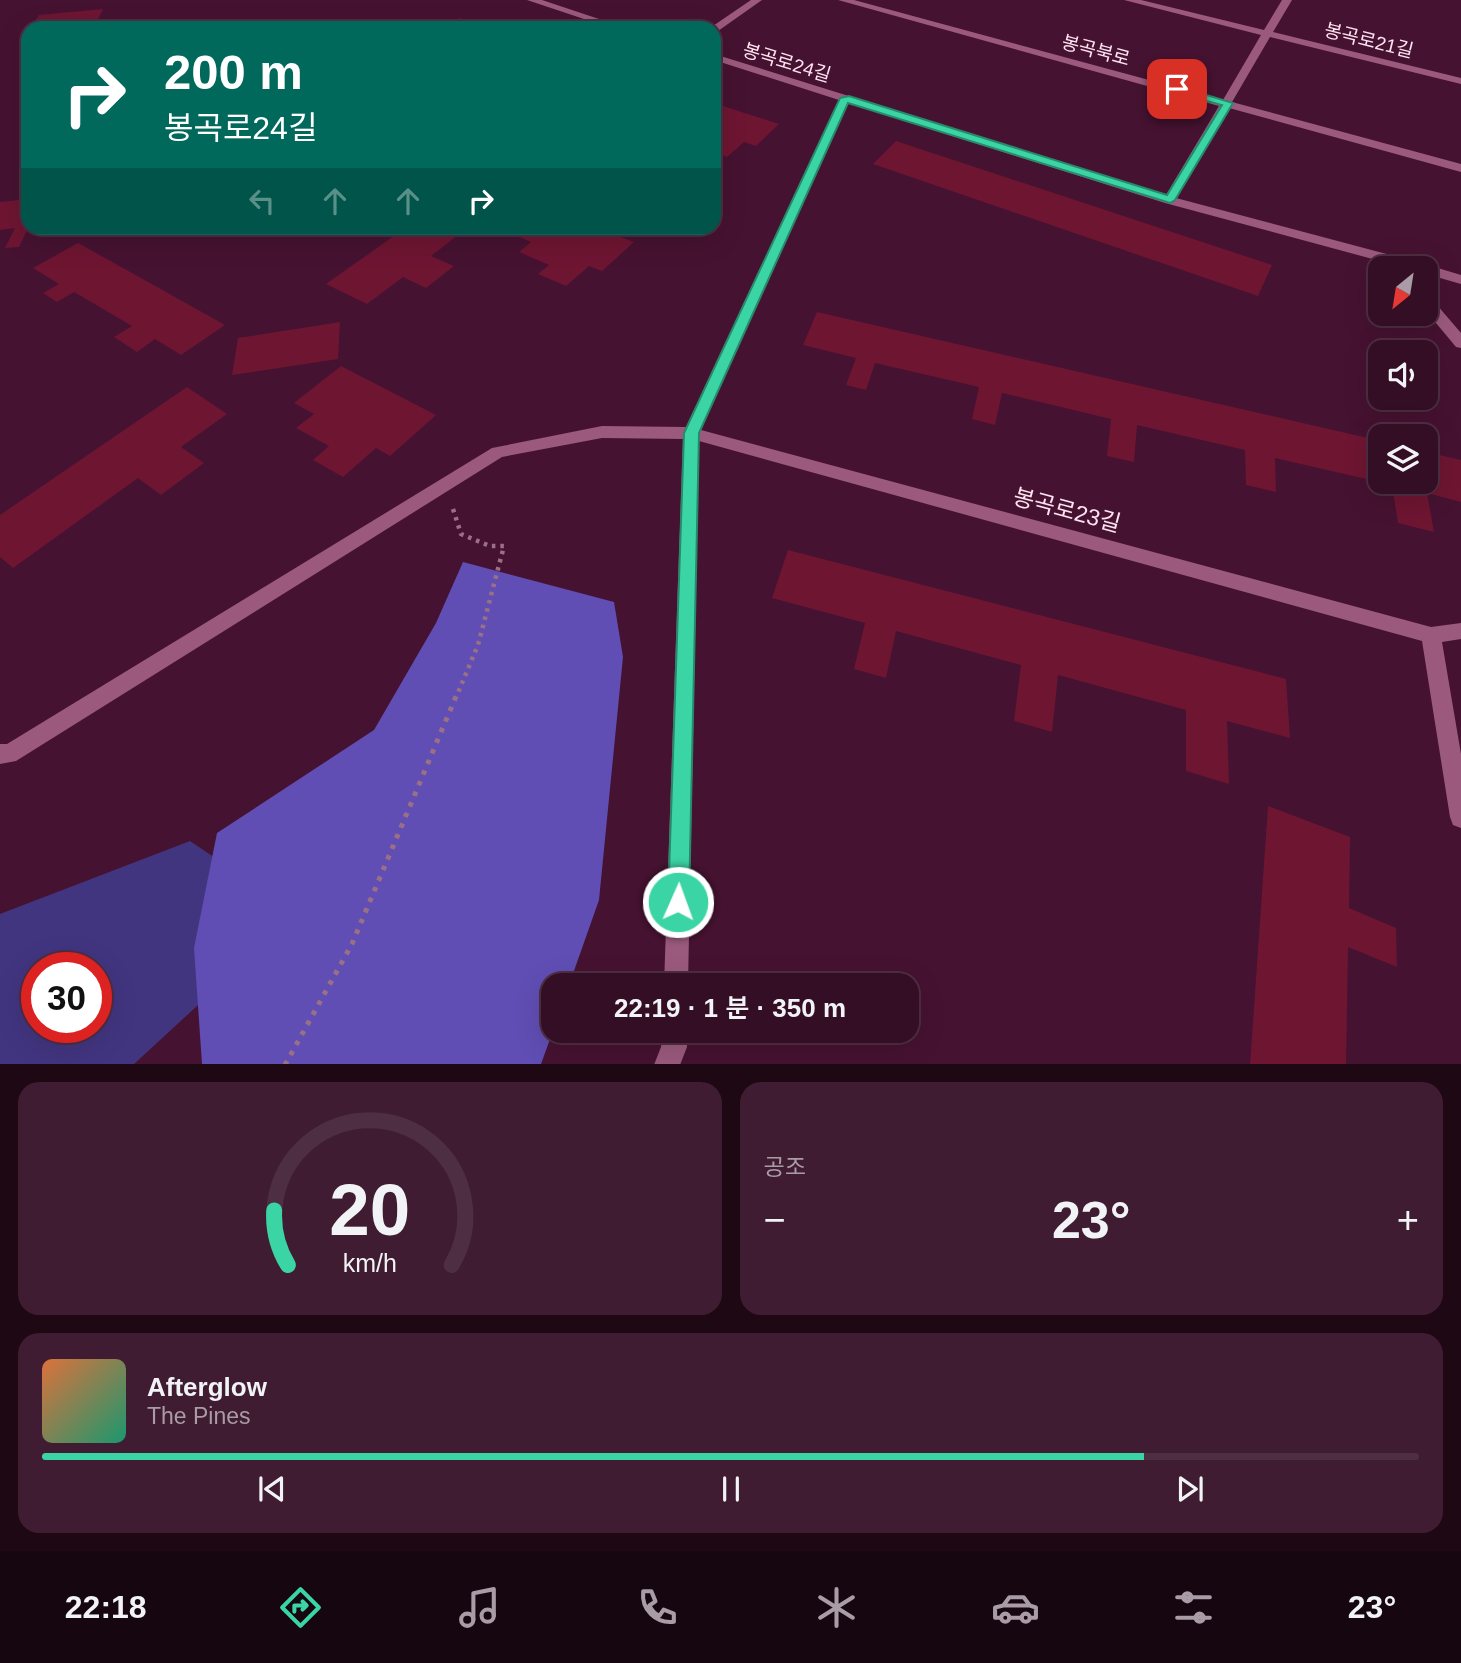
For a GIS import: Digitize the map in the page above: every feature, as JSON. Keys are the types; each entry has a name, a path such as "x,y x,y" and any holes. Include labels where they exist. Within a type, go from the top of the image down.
{"street":[{"path":"532,0 599,21"},
{"path":"721,24 757,0"},
{"name":"봉곡북로","path":"843,0 1461,168"},
{"name":"봉곡로21길","path":"1129,0 1461,81"},
{"path":"1287,0 1170,200 1369,256"},
{"name":"봉곡로24길","path":"721,59 1170,200"},
{"path":"676,973 691,433 845,98"},
{"path":"1438,273 1461,280"},
{"path":"1438,315 1461,343"},
{"name":"봉곡로23길","path":"0,754 9,754 498,452 602,432 691,433 1431,635 1461,631"},
{"path":"1431,635 1461,817"},
{"path":"667,1064 674,1043"}],"path":[{"path":"286,1064 352,944 478,645 504,546 490,546 461,534 450,500 453,481"}],"shaded area":[{"path":"463,562 614,602 623,657 599,900 573,973 541,973 541,1043 549,1043 541,1064 202,1064 194,948 217,833 374,730 436,623"},
{"path":"190,841 230,868 247,960 134,1064 0,1064 0,914"}],"building":[{"path":"103,9 97,21 35,21 39,15"},
{"path":"721,105 779,124 756,146 744,142 727,157 721,155"},
{"path":"896,141 1272,265 1258,296 873,164"},
{"path":"21,200 21,235 25,235 19,247 5,248 15,228 0,230 0,202"},
{"path":"395,235 458,235 431,256 454,266 426,288 403,277 367,304 326,284"},
{"path":"515,235 615,235 634,242 602,271 589,266 566,286 538,274 549,265 519,252 531,242"},
{"path":"78,243 225,325 181,355 155,339 137,352 114,337 132,326 74,292 57,302 43,293 59,284 33,268"},
{"path":"817,312 1368,438 1368,479 1275,458 1276,492 1246,485 1245,450 1137,425 1134,462 1107,456 1111,419 1002,393 995,425 972,419 979,387 875,363 866,390 846,385 856,358 803,345"},
{"path":"340,322 338,359 232,375 238,338"},
{"path":"341,366 436,415 390,456 376,448 343,477 313,460 329,446 296,428 314,414 294,403"},
{"path":"187,387 227,414 181,447 204,463 161,495 138,478 13,568 0,557 0,515"},
{"path":"1438,455 1461,460 1461,502 1431,494 1438,494"},
{"path":"1393,494 1427,494 1434,532 1398,523"},
{"path":"788,550 1286,679 1290,738 1227,721 1229,784 1186,771 1186,710 1058,675 1052,732 1014,721 1021,665 896,631 886,678 854,669 865,623 772,598"},
{"path":"1268,806 1350,837 1349,908 1396,928 1397,967 1348,947 1346,1064 1250,1064"}],"route":[{"path":"678,902 691,433 845,98 1170,200 1228,103 1177,89"}]}
